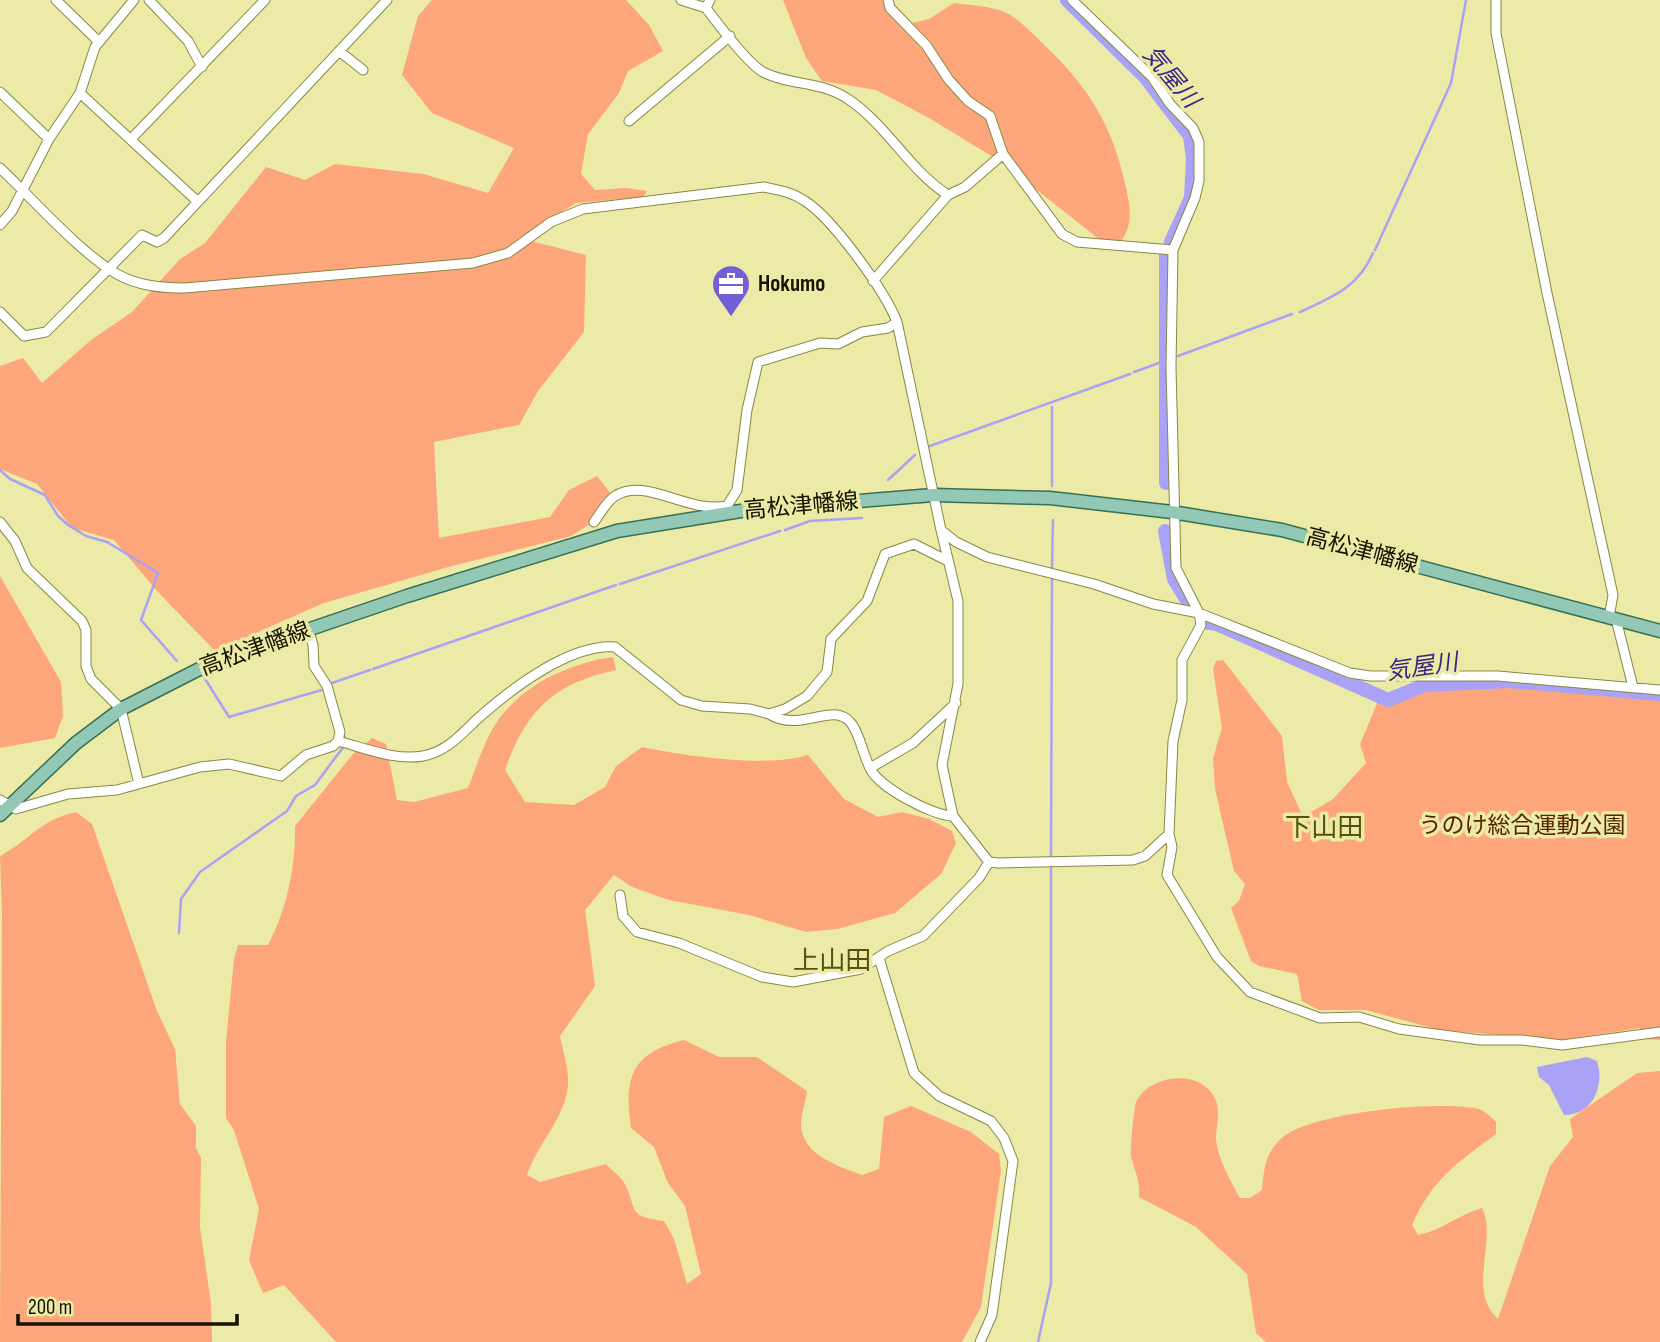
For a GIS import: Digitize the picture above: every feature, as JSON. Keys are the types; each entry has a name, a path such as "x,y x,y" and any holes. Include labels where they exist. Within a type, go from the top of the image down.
{"main road":[{"name":"高松津幡線","path":"3,807 76,743 121,709 213,662 617,531 747,510 933,495 1050,498 1172,512 1282,530 1660,631"}],"street":[{"path":"56,0 98,41"},
{"path":"0,225 12,211 49,139 80,93 98,41 134,0"},
{"path":"149,0 188,41 202,67"},
{"path":"132,138 265,0"},
{"path":"0,312 24,336 46,332 107,267 142,235 157,242 164,238 387,0"},
{"path":"681,0 708,4 749,61 763,72 815,83 850,100 902,150 930,183 948,195"},
{"path":"888,0 890,8 926,45 949,80 968,101 990,116 1003,154 1062,234 1077,242 1173,250"},
{"path":"1072,0 1152,76 1170,104 1193,128 1199,142 1199,181 1189,219 1173,250 1172,512 1176,568 1199,613 1201,625 1182,660 1182,699 1173,741 1169,834 1172,847 1167,875 1217,957 1250,992 1320,1018 1359,1017 1399,1030 1480,1040 1522,1040 1562,1045 1660,1032"},
{"path":"1496,0 1496,33 1526,187 1613,595 1612,618 1633,687"},
{"path":"629,121 730,36"},
{"path":"339,51 363,71"},
{"path":"0,92 49,139"},
{"path":"80,93 132,138 197,201"},
{"path":"873,281 948,195 965,187 1003,154"},
{"path":"0,168 107,267 118,275 155,287 185,288 473,263 508,253 551,222 583,209 764,187 785,191 805,200 820,213 888,300 897,322 946,560 958,601 958,684 942,765 953,817 989,862"},
{"path":"594,522 612,498 632,489 643,489 700,508 722,507 735,497 742,468 747,410 758,362 820,343 838,344 862,332 888,328 897,322"},
{"path":"687,504 690,519"},
{"path":"0,522 15,541 27,568 82,621 86,630 86,666 91,679 121,709 139,784"},
{"path":"941,530 956,542 987,557 1094,584 1153,604 1199,613 1350,673 1370,677 1498,676 1660,690"},
{"path":"769,714 799,702 827,672 831,639 867,601 886,554 914,544 946,560"},
{"path":"308,629 316,671 327,687 335,708 340,732 338,741"},
{"path":"3,807 16,809 68,794 117,790 200,767 229,764 281,776 306,755 338,741 399,756 424,756 454,743 483,714 551,664 604,646 615,647 681,700 702,706 750,709 769,714 781,722 791,723 831,713 842,716 853,727 873,776 900,796 953,817"},
{"path":"870,768 913,743 956,703"},
{"path":"989,862 1133,860 1145,856 1169,834"},
{"path":"620,895 623,916 637,932 679,943 762,977 793,982 861,969 923,936 979,878 989,862"},
{"path":"879,958 914,1073 939,1096 991,1121 1004,1138 1013,1161 992,1315 980,1342"}],"green space":[{"path":"432,0 626,0 649,25 663,51 628,71 619,93 588,134 581,174 595,190 626,188 647,191 643,197 576,203 519,238 586,255 584,332 538,391 519,425 434,442 439,538 550,517 569,490 597,476 611,494 593,522 571,536 452,566 324,603 215,651 157,591 114,540 72,528 37,484 0,469 0,366 23,358 42,383 91,340 132,312 180,259 205,243 266,167 305,180 335,164 423,174 488,193 514,148 432,113 402,75 418,16"},
{"path":"783,0 891,0 912,23 929,19 954,3 997,9 1016,19 1053,53 1081,85 1111,136 1129,203 1130,218 1122,240 1105,244 1003,163 929,118 876,90 822,81 806,58"},
{"path":"0,576 61,682 63,716 55,738 0,748"},
{"path":"613,657 616,670 575,683 559,692 545,703 522,731 505,770 525,802 574,805 605,787 616,766 642,747 749,761 791,759 808,755 844,799 878,817 902,812 929,819 952,831 956,843 941,874 895,913 837,929 806,932 749,915 669,900 632,887 614,875 585,910 595,986 560,1036 568,1073 566,1097 527,1175 540,1182 606,1164 623,1181 638,1213 664,1221 674,1239 687,1284 701,1274 685,1206 668,1183 654,1147 631,1128 630,1082 635,1070 652,1052 684,1040 719,1057 757,1057 807,1091 801,1124 803,1135 815,1152 862,1175 879,1169 884,1117 911,1106 971,1132 999,1154 1001,1171 981,1307 962,1342 336,1342 284,1285 263,1293 249,1260 259,1209 234,1130 226,1118 226,1042 234,959 238,945 268,945 275,931 289,887 295,826 353,754 372,738 386,744 397,800 414,802 468,788 492,730 514,702 553,675 582,664"},
{"name":"うのけ総合運動公園","path":"1223,660 1282,736 1287,782 1303,817 1333,799 1366,763 1360,744 1378,701 1433,689 1507,686 1660,698 1660,1040 1645,1039 1640,1028 1561,1040 1439,1030 1366,1010 1319,1010 1302,1001 1297,974 1259,966 1251,961 1231,908 1239,901 1245,884 1234,871 1215,789 1213,758 1222,728 1213,669 1216,661"},
{"path":"76,812 92,824 157,1011 175,1049 180,1104 196,1126 196,1148 201,1158 200,1227 211,1303 212,1342 0,1342 0,856 44,825"},
{"path":"1660,1071 1660,1342 1266,1342 1256,1333 1247,1274 1196,1227 1139,1197 1138,1180 1131,1156 1135,1106 1143,1092 1164,1080 1189,1079 1210,1090 1217,1106 1216,1138 1219,1153 1240,1198 1250,1198 1262,1190 1265,1168 1272,1149 1283,1137 1299,1128 1378,1110 1436,1106 1479,1109 1496,1122 1496,1134 1437,1183 1412,1225 1418,1235 1482,1208 1487,1235 1484,1294 1498,1319 1550,1166 1573,1137 1570,1119 1637,1073"}],"shaded area":[{"path":"1587,1057 1597,1061 1598,1089 1583,1110 1564,1115 1549,1085 1539,1077 1537,1067"}],"waterway":[{"name":"気屋川","path":"1067,0 1145,77 1190,136 1193,158 1191,198 1171,242"},
{"path":"1375,250 1451,83 1466,0"},
{"path":"1300,312 1352,283 1373,253"},
{"name":"気屋川","path":"1166,255 1166,483"},
{"path":"1178,356 1292,314"},
{"path":"1134,372 1159,363"},
{"path":"930,446 1130,374"},
{"path":"1052,407 1052,486"},
{"path":"888,480 915,455"},
{"path":"0,470 10,479 45,495 58,516 68,525 86,536 107,542 158,573 141,620 177,661"},
{"path":"785,530 810,521 862,518"},
{"path":"1052,568 1053,520"},
{"path":"620,584 780,531"},
{"name":"気屋川","path":"1165,531 1174,579 1188,602"},
{"path":"1051,859 1052,577"},
{"path":"373,669 616,585"},
{"name":"気屋川","path":"1204,622 1217,624 1388,700 1425,685 1509,681 1660,694"},
{"path":"329,684 370,670"},
{"path":"202,674 229,717 325,689"},
{"path":"331,686 345,739"},
{"path":"179,933 181,899 200,872 287,811 296,796 315,785 344,746"},
{"path":"1038,1342 1051,1283 1051,866"}],"place":[{"name":"Hokumo","path":"731,318"}],"district":[{"name":"下山田","path":"1324,828"},
{"name":"上山田","path":"832,961"}]}
